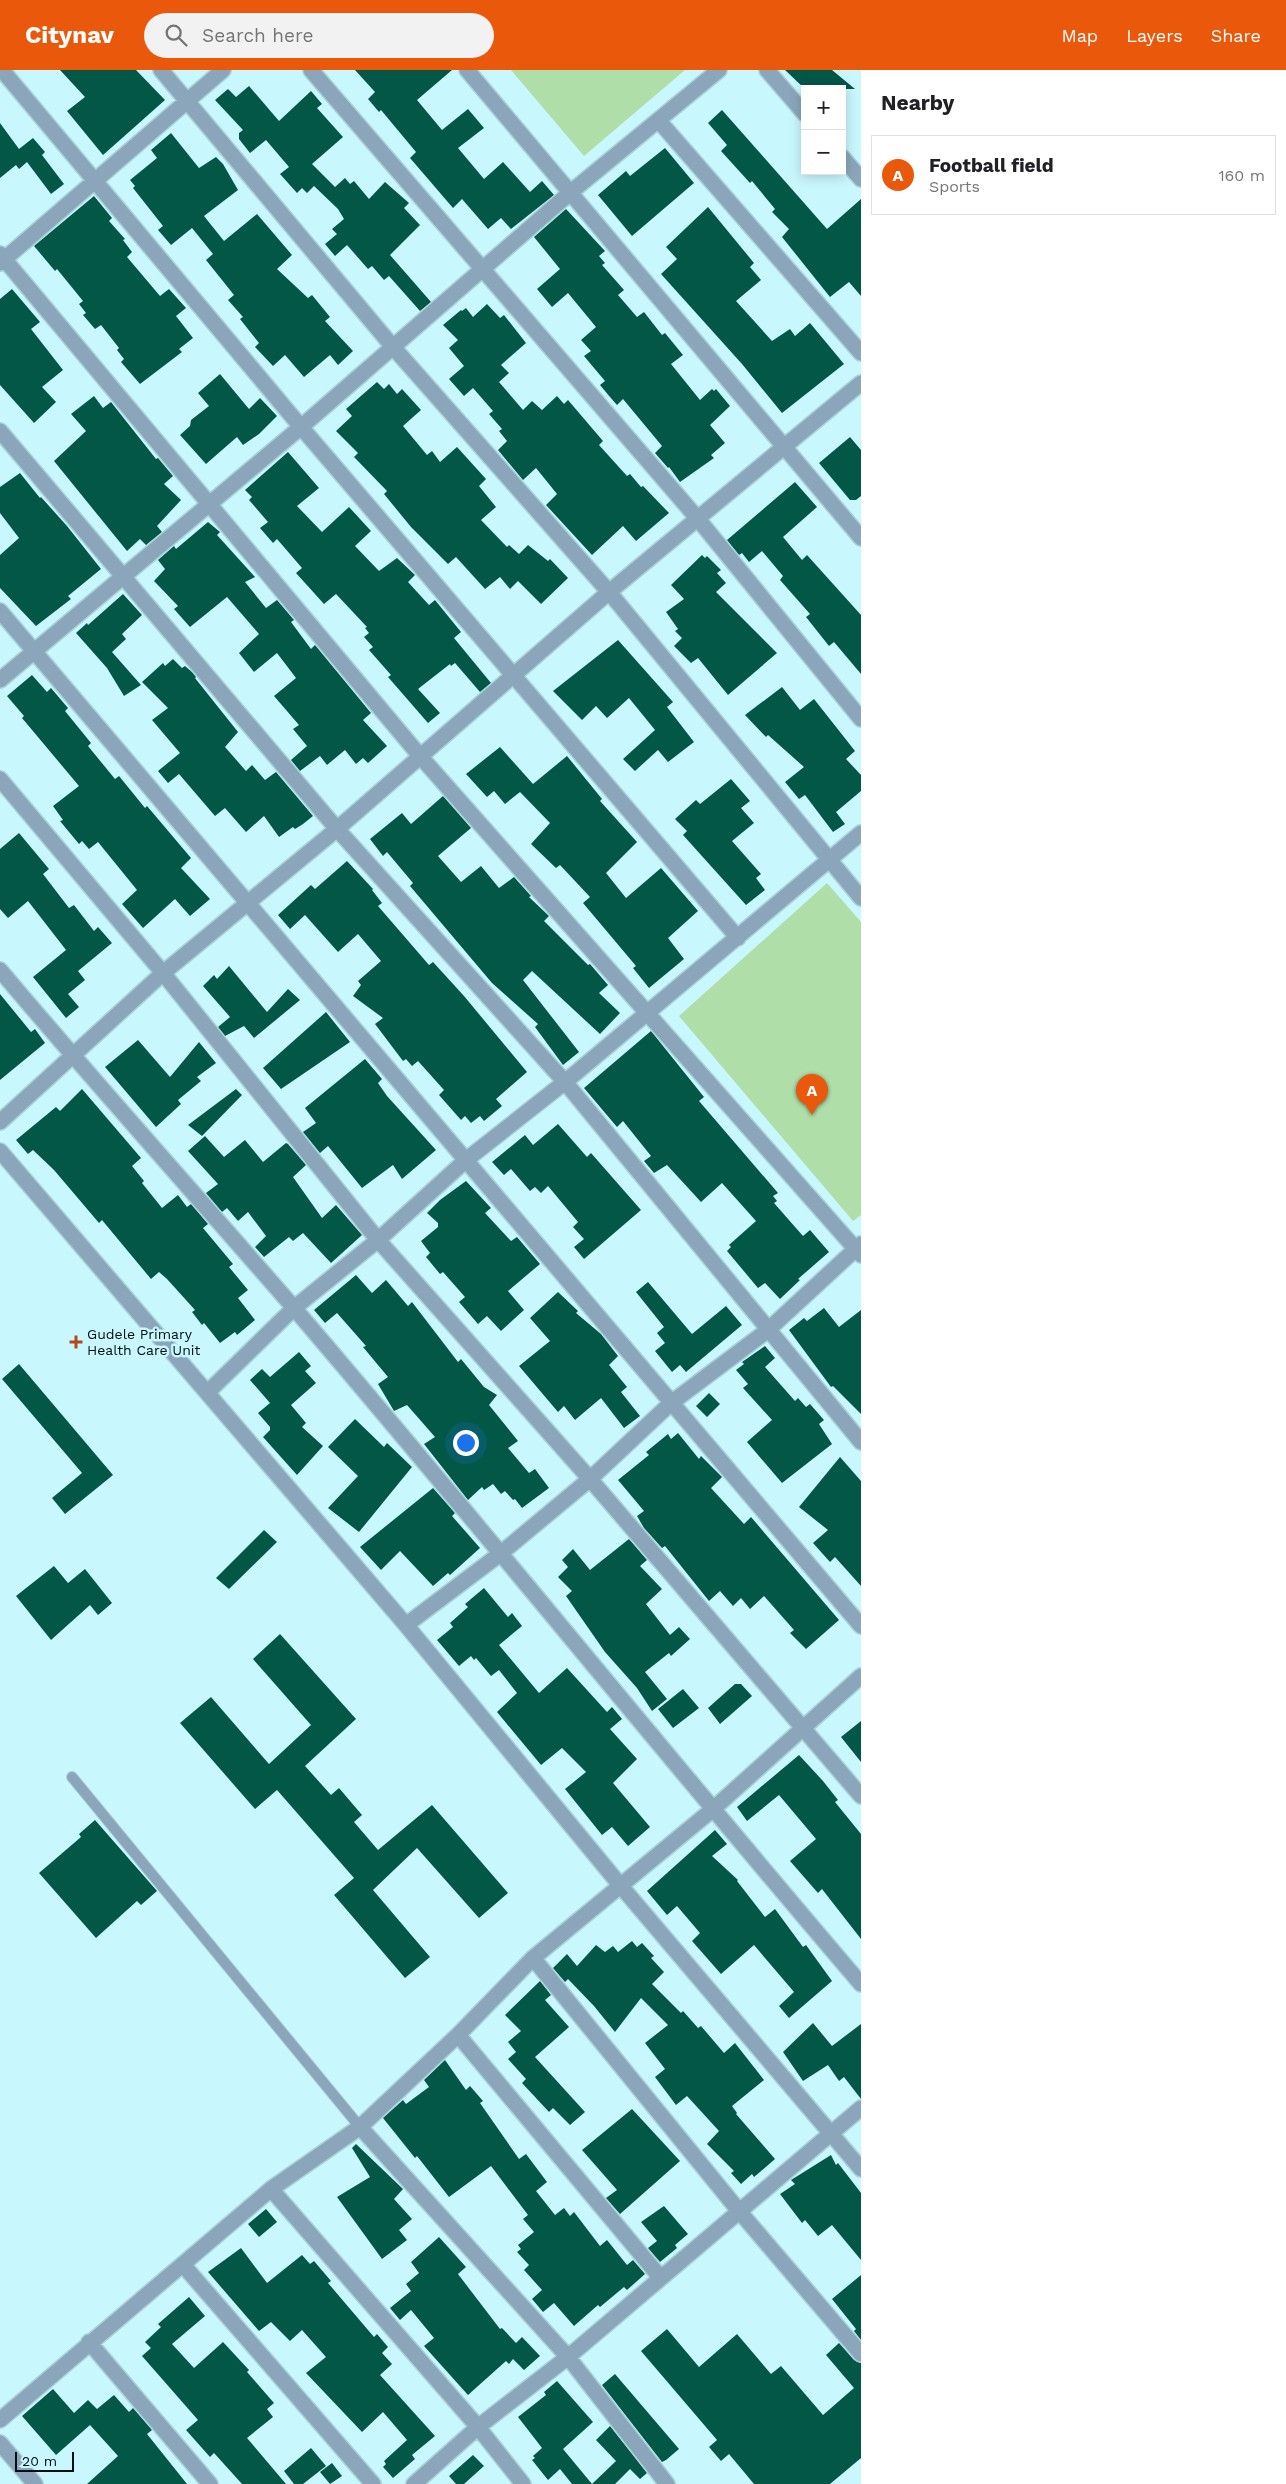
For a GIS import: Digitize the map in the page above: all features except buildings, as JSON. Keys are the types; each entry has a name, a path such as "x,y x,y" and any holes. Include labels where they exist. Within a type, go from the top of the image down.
{"street":[{"path":"2,70 301,427 738,938"},
{"path":"161,70 394,347 609,592 861,898"},
{"path":"223,70 1,259 210,503 420,756 859,1249 768,1330 671,1403 590,1479 500,1554 406,1625"},
{"path":"311,70 485,269 698,519 861,720"},
{"path":"467,70 861,538"},
{"path":"0,680 301,427 485,269 571,192 660,121 719,70"},
{"path":"768,70 801,109"},
{"path":"660,121 861,352"},
{"path":"846,162 861,179"},
{"path":"0,1122 71,1055 163,973 246,902 337,829 609,592 861,383"},
{"path":"0,431 337,829 565,1082 861,1442"},
{"path":"0,611 861,1626"},
{"path":"0,779 163,973 378,1240 590,1479 861,1796"},
{"path":"208,1392 294,1308 378,1240 466,1160 565,1082 861,833"},
{"path":"0,970 71,1055 294,1308 712,1810 861,1984"},
{"path":"0,1152 160,1340 208,1392 406,1625 620,1885 861,2168"},
{"path":"0,2420 89,2342 184,2266 271,2189 360,2127 458,2035 533,1958 712,1810 861,1676"},
{"path":"533,1958 739,2211 861,2354"},
{"path":"458,2035 660,2277"},
{"path":"414,2484 478,2427 568,2357 861,2108"},
{"path":"360,2127 568,2357 667,2484"},
{"path":"271,2189 478,2427 523,2484"},
{"path":"184,2266 372,2484"},
{"path":"89,2342 210,2484"},
{"path":"0,2443 35,2484"}],"lane":[{"path":"72,1777 360,2127"}],"green space":[{"path":"511,70 685,70 584,156"},
{"path":"827,883 861,922 861,1215 853,1221 679,1016"}],"place":[{"name":"Football field","path":"812,1115"},
{"name":"Gudele Primary Health Care Unit","path":"76,1342"}]}
